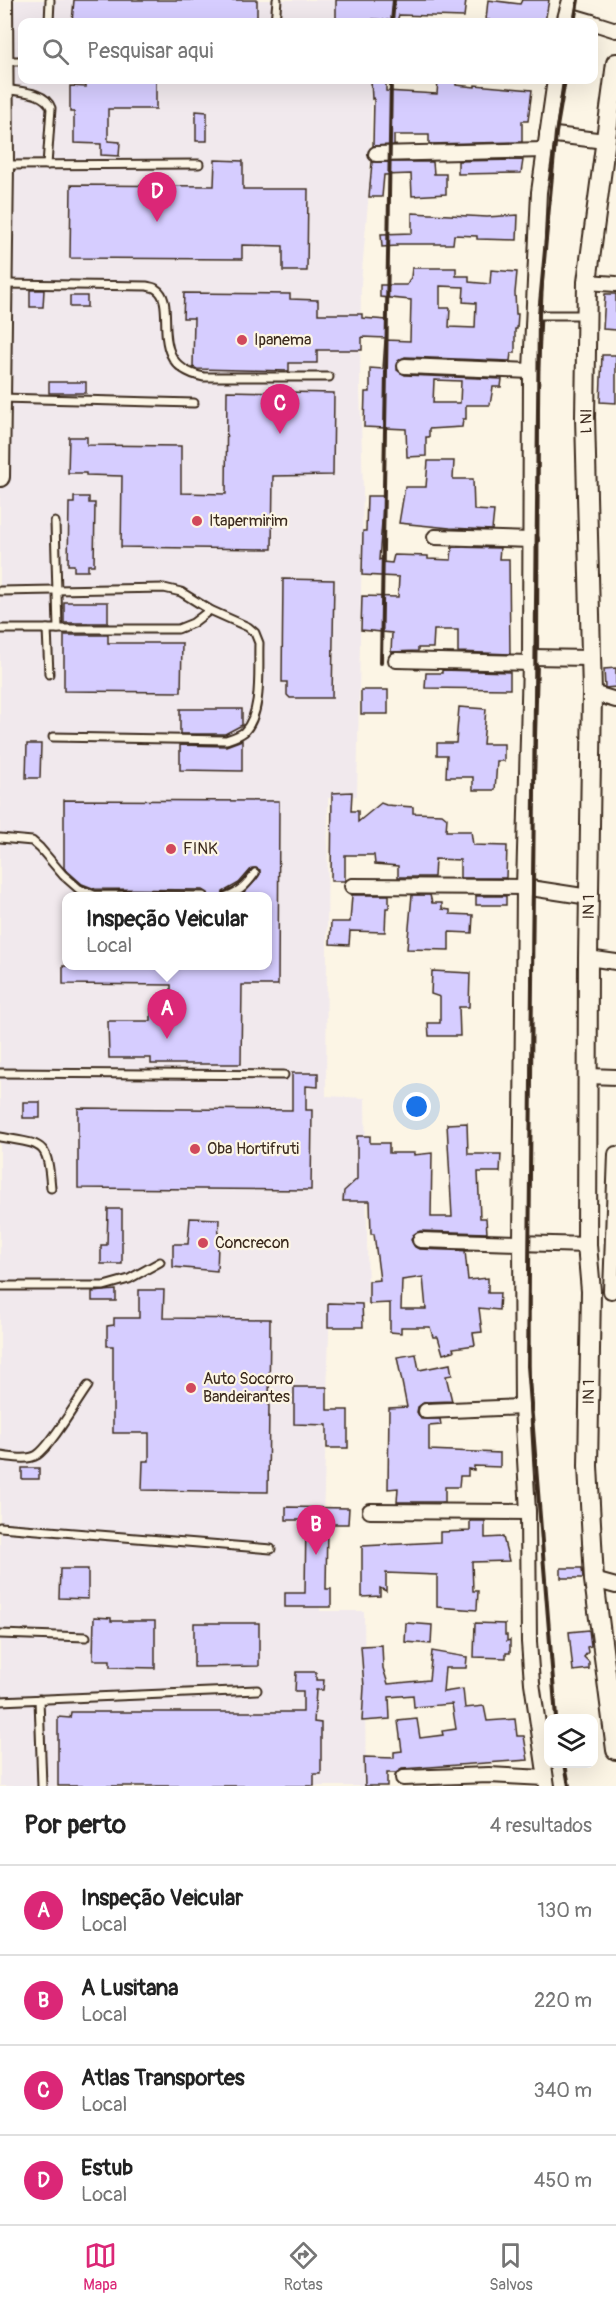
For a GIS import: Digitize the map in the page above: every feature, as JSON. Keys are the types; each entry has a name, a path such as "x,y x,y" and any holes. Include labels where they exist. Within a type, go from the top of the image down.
{"street":[{"path":"0,477 4,165 3,0"},
{"path":"566,18 570,0"},
{"path":"598,25 616,30"},
{"name":"IN 1","path":"616,63 587,282 585,417 592,693 588,958 587,1245 591,1291 588,1466 594,1580 616,1750"},
{"path":"403,1778 489,1775 546,1782 532,1683 529,1642 528,1512 522,1407 521,1242 524,887 530,660 531,370 540,192 554,84"},
{"path":"547,134 605,141"},
{"path":"376,154 545,150"},
{"path":"587,282 616,284"},
{"path":"405,366 531,370"},
{"path":"435,537 531,540"},
{"path":"396,660 591,658"},
{"path":"592,693 616,700"},
{"path":"352,886 524,887 589,897"},
{"path":"588,958 616,962"},
{"path":"589,1076 616,1077"},
{"path":"591,1291 614,1291 616,1154"},
{"path":"420,1240 587,1245"},
{"path":"426,1411 522,1407"},
{"path":"370,1510 528,1512"},
{"path":"594,1580 616,1586"}],"lane":[{"path":"50,0 50,18"},
{"path":"275,18 277,0"},
{"path":"3,61 18,61"},
{"path":"3,89 41,96 48,101 51,108 47,165"},
{"path":"4,165 199,164"},
{"path":"2,284 147,286 157,289 163,296 168,351 179,366 189,374 204,377 329,376"},
{"path":"533,315 587,315"},
{"path":"1,398 194,403"},
{"path":"55,522 58,629"},
{"path":"0,591 164,588 181,592 210,610 248,627 255,633 260,643 256,709 252,722 242,734 226,740 53,737"},
{"path":"0,629 178,629 193,623 210,610"},
{"path":"47,629 49,674"},
{"path":"0,838 32,841 63,875 79,889 86,892"},
{"path":"238,892 255,873"},
{"path":"0,1073 284,1075"},
{"path":"0,1137 36,1144 44,1149 49,1159 51,1188"},
{"path":"0,1286 104,1286 129,1279 160,1262"},
{"path":"0,1456 23,1458 36,1456 46,1446 88,1386"},
{"path":"0,1527 271,1549"},
{"path":"0,1634 87,1637"},
{"path":"0,1701 257,1690"},
{"path":"39,1699 42,1786"}],"shaded area":[{"path":"0,0 373,0 373,18 18,18 18,84 372,84 370,179 361,283 360,387 363,491 357,796 328,798 326,1096 365,1098 368,1303 330,1303 320,1611 364,1611 366,1786 0,1786"}],"building":[{"path":"74,0 257,0 257,18 72,18"},
{"path":"336,0 466,0 464,17 399,15 398,18 336,18"},
{"path":"488,0 520,4 522,0 549,0 546,18 486,18"},
{"path":"86,84 156,84 156,109 108,109 108,141 120,142 119,156 101,155 101,144 74,143 74,112 70,112 70,86 86,87"},
{"path":"371,84 386,84 386,91 437,94 438,84 532,90 528,121 522,121 522,142 429,144 429,135 394,135 394,145 373,146 374,98 372,99"},
{"path":"196,111 207,112 207,141 196,141"},
{"path":"215,160 243,161 243,189 308,189 307,271 283,271 283,246 242,245 242,259 70,258 71,185 214,186"},
{"path":"523,160 521,173 458,174 458,161"},
{"path":"372,162 433,162 434,174 446,174 446,194 412,196 411,174 384,175 382,197 369,197"},
{"path":"412,213 487,217 518,215 517,240 477,239 477,236 454,235 453,244 397,244 397,246 382,247 381,234 412,233"},
{"path":"412,268 456,268 456,276 469,276 469,282 490,284 491,270 517,272 515,293 516,314 518,314 517,329 515,329 515,353 511,353 510,361 405,357 398,361 397,370 405,375 502,379 501,387 493,387 490,405 466,405 466,419 463,419 462,427 429,429 429,437 426,437 426,456 407,457 406,429 364,427 365,392 370,392 370,368 383,369 385,340 410,341 411,300 380,297 380,285 407,285","holes":["440,286 464,287 463,302 476,303 475,328 449,327 450,308 440,308","434,380 461,381 460,403 433,403"]},
{"path":"30,290 44,290 43,307 30,307"},
{"name":"Ipanema","path":"184,293 290,294 290,299 318,300 318,314 362,314 362,318 387,320 387,338 362,337 362,350 317,350 317,363 289,363 289,371 197,369 193,367 194,318 183,318"},
{"path":"605,294 616,294 616,330 603,329"},
{"path":"70,296 87,296 87,307 70,307"},
{"path":"602,355 616,355 616,403 600,402"},
{"path":"49,382 86,382 86,393 49,393"},
{"path":"227,391 334,393 333,475 273,476 272,549 121,547 122,476 68,473 69,437 87,437 87,445 181,446 181,493 226,494"},
{"path":"428,461 454,461 453,479 473,479 474,510 494,511 492,530 399,523 405,487 426,487"},
{"path":"367,496 384,496 379,560 382,559 382,562 392,563 394,555 428,556 428,559 451,560 452,547 500,548 499,559 509,559 510,654 458,652 458,630 434,630 433,648 391,652 392,633 361,630 362,596 398,597 399,577 362,575"},
{"path":"74,497 89,497 89,503 95,503 94,565 88,565 88,571 74,571 74,565 68,565 69,503 74,503"},
{"path":"283,579 334,580 332,698 290,698 287,695 287,682 282,682"},
{"path":"64,602 108,602 108,623 64,623"},
{"path":"64,635 108,635 108,643 182,643 181,692 64,691"},
{"path":"616,668 616,687 605,688 604,669"},
{"path":"442,670 510,672 510,689 425,688 426,673 442,673"},
{"path":"361,690 388,690 388,714 361,714"},
{"path":"459,707 486,709 483,744 504,744 504,761 497,761 495,790 473,790 473,777 446,777 447,755 437,755 437,743 456,743"},
{"path":"180,709 242,709 242,725 225,734 180,734"},
{"path":"242,740 242,771 180,770 180,745 226,746"},
{"path":"27,744 41,744 40,778 26,778"},
{"path":"352,792 351,811 358,811 358,822 381,803 413,807 413,813 442,814 447,818 446,831 471,831 473,845 507,846 506,878 460,878 460,860 435,859 434,877 398,877 398,866 375,864 374,855 345,855 345,881 331,881 332,793"},
{"name":"FINK","path":"64,800 279,801 278,985 242,985 241,1064 151,1064 151,1058 109,1058 108,1021 151,1021 151,1010 171,1010 171,985 63,984 63,970 272,970 272,892 245,892 256,880 260,870 252,868 239,883 223,892 206,892 203,890 95,889 82,884 64,868"},
{"path":"352,895 389,895 385,932 350,931 349,945 330,944 331,922 350,922"},
{"path":"412,895 430,895 432,903 442,903 442,909 450,910 450,914 473,915 472,933 449,932 449,950 407,949"},
{"path":"476,896 506,896 506,905 476,905"},
{"path":"432,971 470,973 469,1007 459,1007 460,1036 429,1036 428,1023 440,1023 440,997 431,994"},
{"name":"Oba Hortifruti","path":"292,1073 318,1073 318,1087 306,1086 306,1110 312,1110 311,1190 78,1188 78,1108 292,1110"},
{"path":"23,1102 40,1102 40,1118 23,1118"},
{"path":"467,1123 468,1154 501,1154 500,1172 478,1172 480,1218 486,1218 487,1233 420,1231 413,1235 411,1240 419,1249 473,1251 465,1251 468,1280 488,1278 488,1293 500,1293 499,1310 479,1308 482,1332 473,1333 475,1345 453,1348 454,1351 443,1354 438,1337 433,1337 430,1327 401,1327 401,1333 390,1332 390,1303 369,1304 369,1281 380,1280 374,1234 371,1234 370,1201 343,1201 344,1191 357,1179 357,1136 370,1136 370,1143 389,1143 389,1153 414,1153 414,1155 432,1153 431,1217 452,1217 447,1124","holes":["423,1277 426,1309 401,1309 402,1280"]},
{"path":"108,1209 122,1209 122,1264 101,1264 101,1245 107,1245"},
{"name":"Concrecon","path":"190,1218 219,1219 217,1271 173,1267 173,1244 188,1244"},
{"path":"116,1290 116,1301 92,1301 92,1292"},
{"name":"Auto Socorro Bandeirantes","path":"139,1290 164,1290 163,1318 270,1319 268,1492 142,1490 143,1461 149,1461 149,1433 113,1433 113,1346 107,1346 107,1326 114,1325 114,1318 139,1318"},
{"path":"328,1303 362,1304 363,1327 328,1327"},
{"path":"416,1354 419,1370 450,1364 452,1375 446,1376 452,1401 425,1402 418,1407 417,1412 421,1419 440,1419 441,1425 429,1426 429,1450 500,1453 500,1467 474,1466 474,1470 468,1469 468,1476 460,1476 459,1487 445,1487 445,1502 397,1502 398,1488 388,1489 389,1408 407,1407 397,1357"},
{"path":"294,1387 327,1387 327,1410 348,1410 348,1448 327,1448 327,1425 294,1424"},
{"path":"22,1468 39,1468 39,1479 22,1479"},
{"path":"286,1507 349,1508 348,1524 327,1524 326,1589 331,1589 331,1607 285,1607 285,1593 305,1593 306,1520 286,1520"},
{"path":"470,1521 485,1521 485,1538 503,1537 509,1561 472,1562 473,1591 478,1591 477,1610 437,1607 437,1575 386,1573 386,1591 380,1588 380,1596 362,1597 362,1546 440,1542 440,1532 470,1531"},
{"path":"561,1568 582,1568 583,1578 561,1578"},
{"path":"60,1569 88,1569 88,1599 59,1598"},
{"path":"94,1617 111,1618 111,1621 155,1621 155,1668 110,1667 110,1660 93,1660"},
{"path":"194,1623 259,1623 259,1666 194,1667"},
{"path":"406,1623 432,1625 431,1644 405,1642"},
{"path":"475,1623 505,1624 505,1635 507,1635 507,1641 510,1640 510,1653 506,1653 506,1658 474,1657"},
{"path":"589,1630 591,1646 587,1647 588,1652 584,1657 589,1662 589,1669 573,1671 569,1632"},
{"path":"382,1645 383,1668 388,1684 429,1680 432,1651 467,1657 466,1668 445,1668 443,1692 463,1689 465,1708 484,1706 487,1721 515,1719 517,1736 524,1736 528,1760 402,1769 396,1773 387,1773 387,1786 365,1786 364,1757 394,1758 394,1752 402,1751 398,1721 417,1719 420,1738 443,1735 442,1731 456,1729 452,1704 414,1707 413,1695 389,1697 390,1719 362,1721 364,1687 361,1646"},
{"path":"296,1672 316,1672 316,1680 324,1680 323,1690 316,1690 314,1722 321,1723 321,1774 314,1774 314,1786 58,1786 58,1717 70,1718 71,1712 303,1712 303,1691 295,1691"}],"railway":[{"path":"392,18 394,0"},
{"path":"575,18 578,0"},
{"path":"381,663 391,84"},
{"path":"556,1714 528,1366 539,314 556,133 564,84"},
{"path":"566,1768 569,1786"}],"place":[{"name":"Estub","path":"157,222"},
{"name":"Ipanema","path":"242,340"},
{"name":"Atlas Transportes","path":"280,434"},
{"name":"Itapermirim","path":"197,521"},
{"name":"FINK","path":"171,849"},
{"name":"Inspeção Veicular","path":"167,1039"},
{"name":"Oba Hortifruti","path":"195,1149"},
{"name":"Concrecon","path":"203,1243"},
{"name":"Auto Socorro Bandeirantes","path":"191,1388"},
{"name":"A Lusitana","path":"316,1555"}]}
